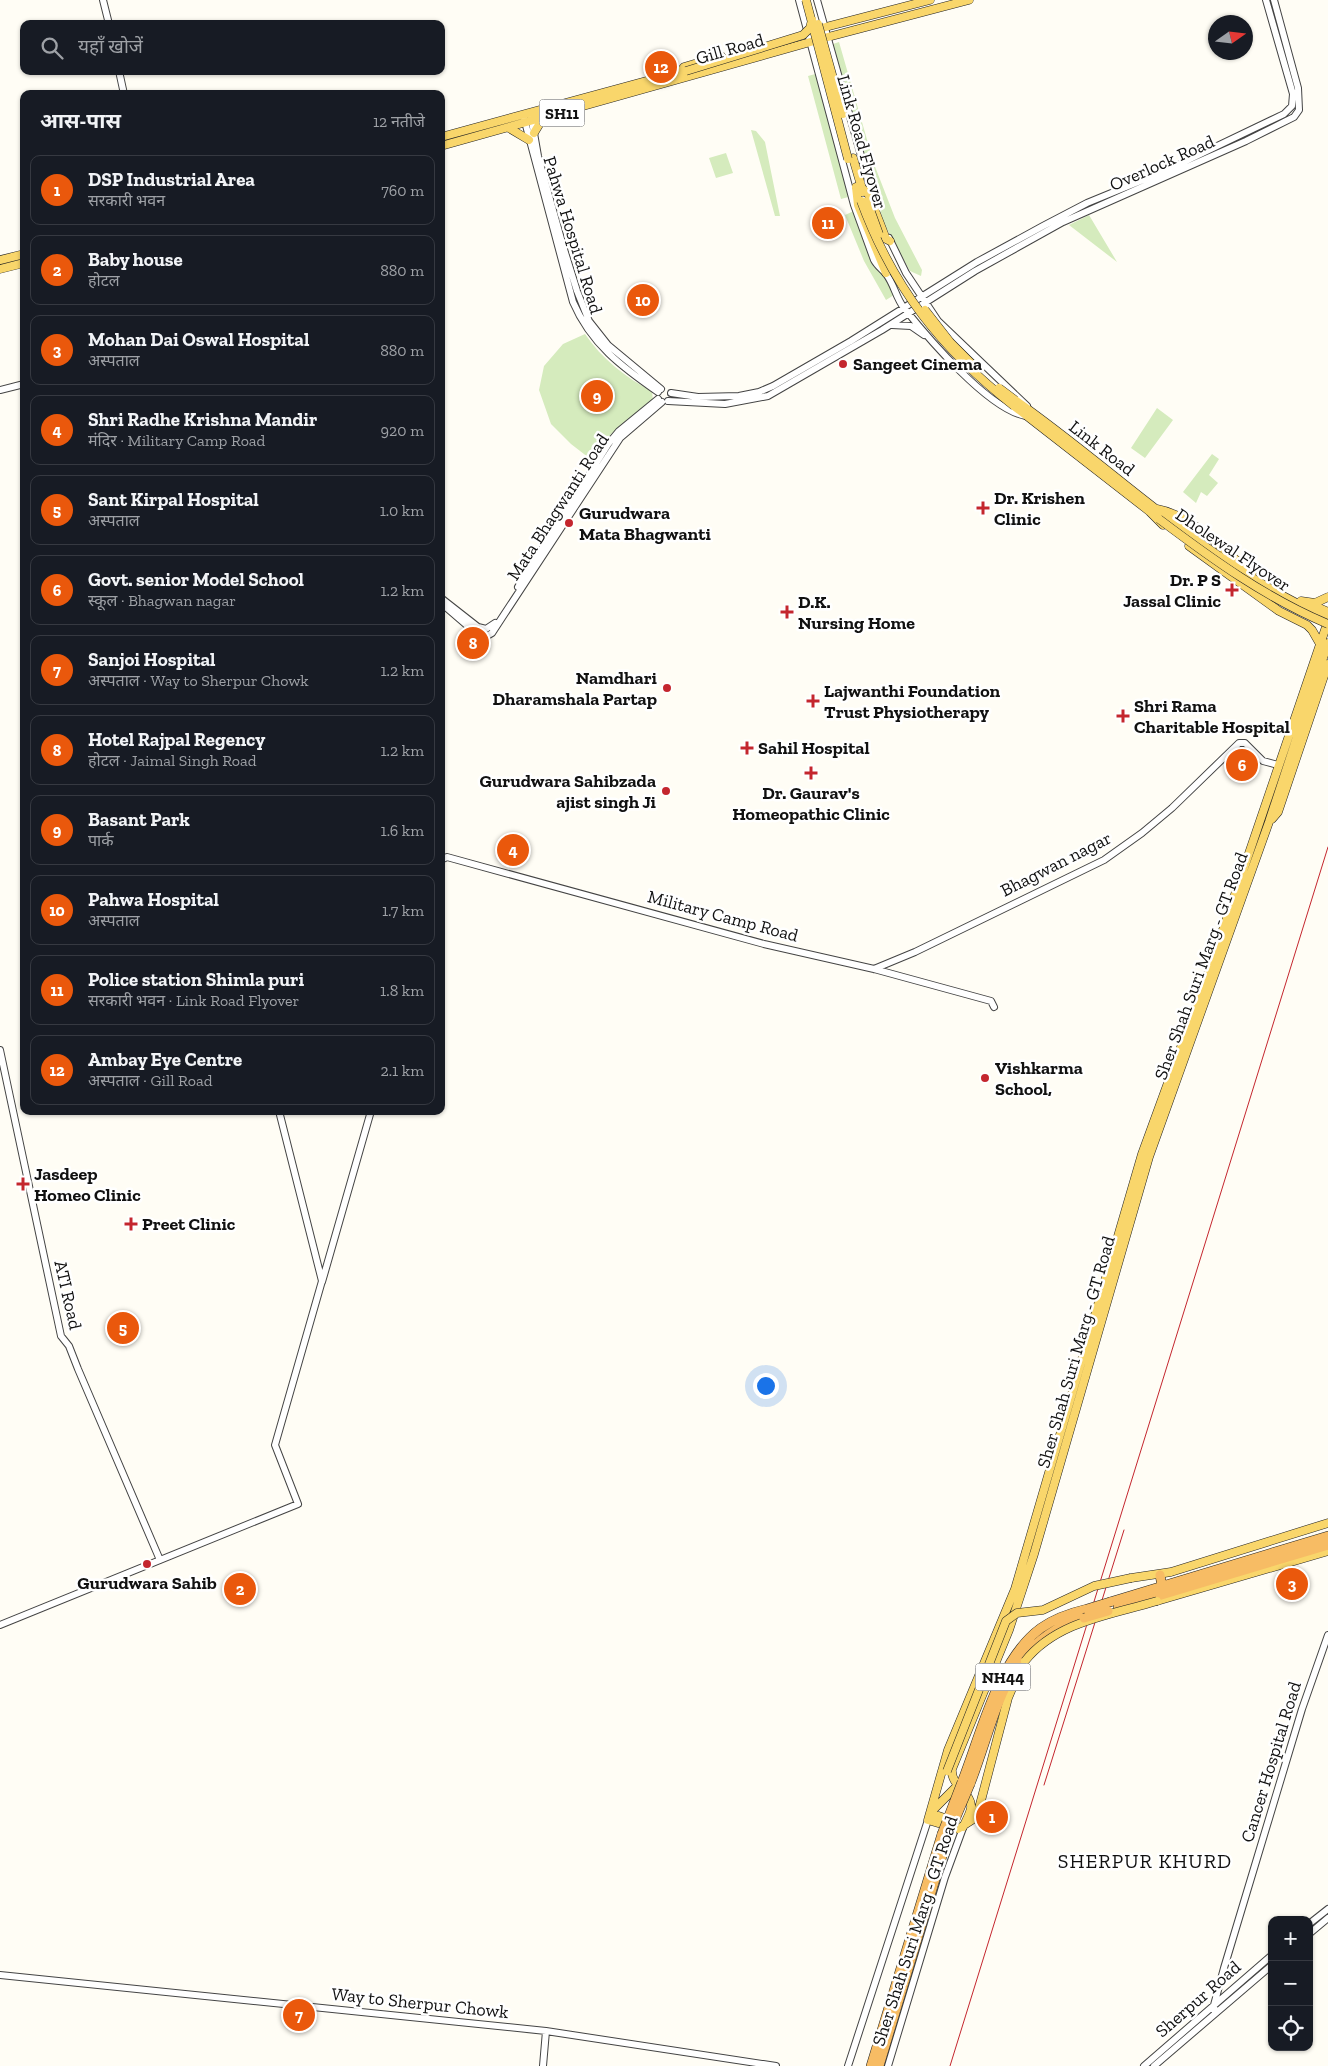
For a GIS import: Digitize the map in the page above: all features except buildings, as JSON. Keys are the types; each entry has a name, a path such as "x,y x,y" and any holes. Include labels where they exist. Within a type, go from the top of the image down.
{"highway":[{"name":"NH44","path":"963,1784 1003,1694 1030,1648 1045,1635 1086,1614 1162,1586 1328,1536"},
{"name":"NH44","path":"1109,1607 1170,1595 1328,1545"},
{"path":"1155,1576 1162,1586"},
{"name":"NH44","path":"871,2066 945,1835 1002,1679 1016,1654 1041,1628 1067,1614 1086,1614"},
{"name":"NH44","path":"879,2066 945,1835"}],"main road":[{"name":"Link Road Flyover","path":"806,0 870,224 885,258 930,327 965,365 1028,414"},
{"name":"Link Road Flyover","path":"812,0 859,188"},
{"name":"Gill Road","path":"445,137 683,71 684,67 693,64 806,32 930,0"},
{"name":"Gill Road","path":"445,145 828,37 969,0"},
{"path":"683,71 802,35 810,28 812,20"},
{"path":"510,128 532,137 543,118"},
{"path":"859,188 869,195 888,240"},
{"path":"859,188 858,205 886,273"},
{"path":"0,260 20,255"},
{"path":"0,269 20,264"},
{"name":"Link Road","path":"1028,414 1153,510"},
{"path":"1326,633 1279,611 1246,588 1155,519 1153,510 1170,512 1218,544 1266,582 1292,598 1328,612"},
{"name":"Dholewal Flyover","path":"1153,510 1203,553 1246,581 1328,621"},
{"path":"1308,603 1328,597"},
{"name":"Sher Shah Suri Marg - GT Road","path":"963,1828 971,1809 970,1803 963,1784 952,1769 1009,1630 1149,1156 1269,822 1324,644 1328,621"},
{"path":"1306,625 1324,644"},
{"name":"Sher Shah Suri Marg - GT Road","path":"929,1817 938,1779 948,1750 1015,1589 1141,1157 1211,965 1278,765 1324,644"},
{"path":"1269,822 1278,812 1328,664"},
{"path":"938,1779 944,1776 947,1771 1004,1624 1009,1618 1017,1613 1043,1610 1094,1586 1155,1576 1328,1523"},
{"path":"929,1817 959,1823 963,1828 972,1820 982,1804 1008,1698 1023,1662 1040,1645 1063,1629 1157,1601 1170,1595 1328,1551"},
{"path":"929,1817 963,1784"}],"street":[{"path":"103,0 107,20"},
{"path":"799,0 806,32 866,240 878,268 886,273 904,308 952,364"},
{"path":"817,0 864,171 888,240 938,321 1028,414"},
{"name":"Overlock Road","path":"933,294 978,262 1087,203 1165,171 1289,110 1292,106 1293,94 1266,0"},
{"name":"Overlock Road","path":"933,294 1063,222 1246,142 1294,117 1299,110 1298,88 1274,0"},
{"path":"120,75 123,90"},
{"name":"Pahwa Hospital Road","path":"526,114 563,246 577,291 589,321 608,345 661,396 668,389 671,393 698,397 739,396 759,392 904,308 925,299"},
{"path":"661,396 725,404 768,396 909,313 933,294 914,283"},
{"path":"889,325 911,326 922,333 952,364 1003,407 1014,414 1028,414"},
{"path":"0,390 20,385"},
{"path":"445,601 478,627 486,629 494,625 609,443 619,431 661,396 671,393"},
{"name":"Mata Bhagwanti Road","path":"445,607 470,628 487,636 495,628 620,438 661,396"},
{"name":"Bhagwan nagar","path":"874,969 916,952 1104,860 1166,813 1239,743 1245,743 1263,761 1278,765"},
{"name":"Military Camp Road","path":"445,858 448,857 764,944 874,969 991,1001 994,1007"},
{"name":"ATI Road","path":"0,1050 61,1336 68,1346 160,1560"},
{"path":"280,1115 322,1283"},
{"path":"0,1625 298,1504 275,1445 280,1419 349,1193 370,1115"},
{"name":"Cancer Hospital Road","path":"1215,2013 1214,2005 1269,1815 1328,1635"},
{"path":"848,2066 929,1817"},
{"name":"Sher Shah Suri Marg - GT Road","path":"888,2066 945,1877 963,1828"},
{"path":"1313,1921 1328,1909"},
{"path":"1313,1931 1328,1918"},
{"name":"Sherpur Road","path":"1144,2066 1268,1958"},
{"name":"Sherpur Road","path":"1154,2066 1268,1968"},
{"name":"Way to Sherpur Chowk","path":"0,1975 546,2031 776,2066"},
{"path":"543,2066 546,2031"}],"green space":[{"path":"839,42 874,164 895,218 922,270 921,276 910,271 884,224 833,44"},
{"path":"819,73 852,196 841,199 808,76"},
{"path":"751,130 756,131 765,142 780,216 775,216"},
{"path":"726,153 733,173 716,178 709,158"},
{"path":"856,210 894,295 886,300 864,261 845,215"},
{"path":"1089,215 1117,262 1069,225"},
{"path":"585,334 599,352 615,367 652,391 653,401 611,434 593,461 571,444 551,424 539,390 544,366 563,344"},
{"path":"1157,408 1173,420 1145,458 1131,448"},
{"path":"1212,454 1219,459 1209,475 1218,483 1207,496 1201,492 1196,503 1183,492"}],"railway":[{"path":"950,2066 1328,847"},
{"path":"1044,1785 1124,1530"}],"place":[{"name":"Ambay Eye Centre","path":"661,67"},
{"name":"Police station Shimla puri","path":"828,223"},
{"name":"Pahwa Hospital","path":"643,300"},
{"name":"Sangeet Cinema","path":"843,364"},
{"name":"Basant Park","path":"597,396"},
{"name":"Dr. Krishen Clinic","path":"983,508"},
{"name":"Gurudwara Mata Bhagwanti","path":"569,523"},
{"name":"Dr. P S Jassal Clinic","path":"1232,590"},
{"name":"D.K. Nursing Home","path":"787,612"},
{"name":"Hotel Rajpal Regency","path":"473,643"},
{"name":"Namdhari Dharamshala Partap","path":"667,688"},
{"name":"Lajwanthi Foundation Trust Physiotherapy","path":"813,701"},
{"name":"Shri Rama Charitable Hospital","path":"1123,716"},
{"name":"Sahil Hospital","path":"747,748"},
{"name":"Govt. senior Model School","path":"1242,765"},
{"name":"Dr. Gaurav's Homeopathic Clinic","path":"811,773"},
{"name":"Gurudwara Sahibzada ajist singh Ji","path":"666,791"},
{"name":"Shri Radhe Krishna Mandir","path":"513,850"},
{"name":"Vishkarma School,","path":"985,1078"},
{"name":"Jasdeep Homeo Clinic","path":"23,1184"},
{"name":"Preet Clinic","path":"131,1224"},
{"name":"Sant Kirpal Hospital","path":"123,1328"},
{"name":"Gurudwara Sahib","path":"147,1564"},
{"name":"Mohan Dai Oswal Hospital","path":"1292,1584"},
{"name":"Baby house","path":"240,1589"},
{"name":"DSP Industrial Area","path":"992,1817"},
{"name":"Sanjoi Hospital","path":"299,2015"}],"district":[{"name":"SHERPUR KHURD","path":"1145,1861"}]}
